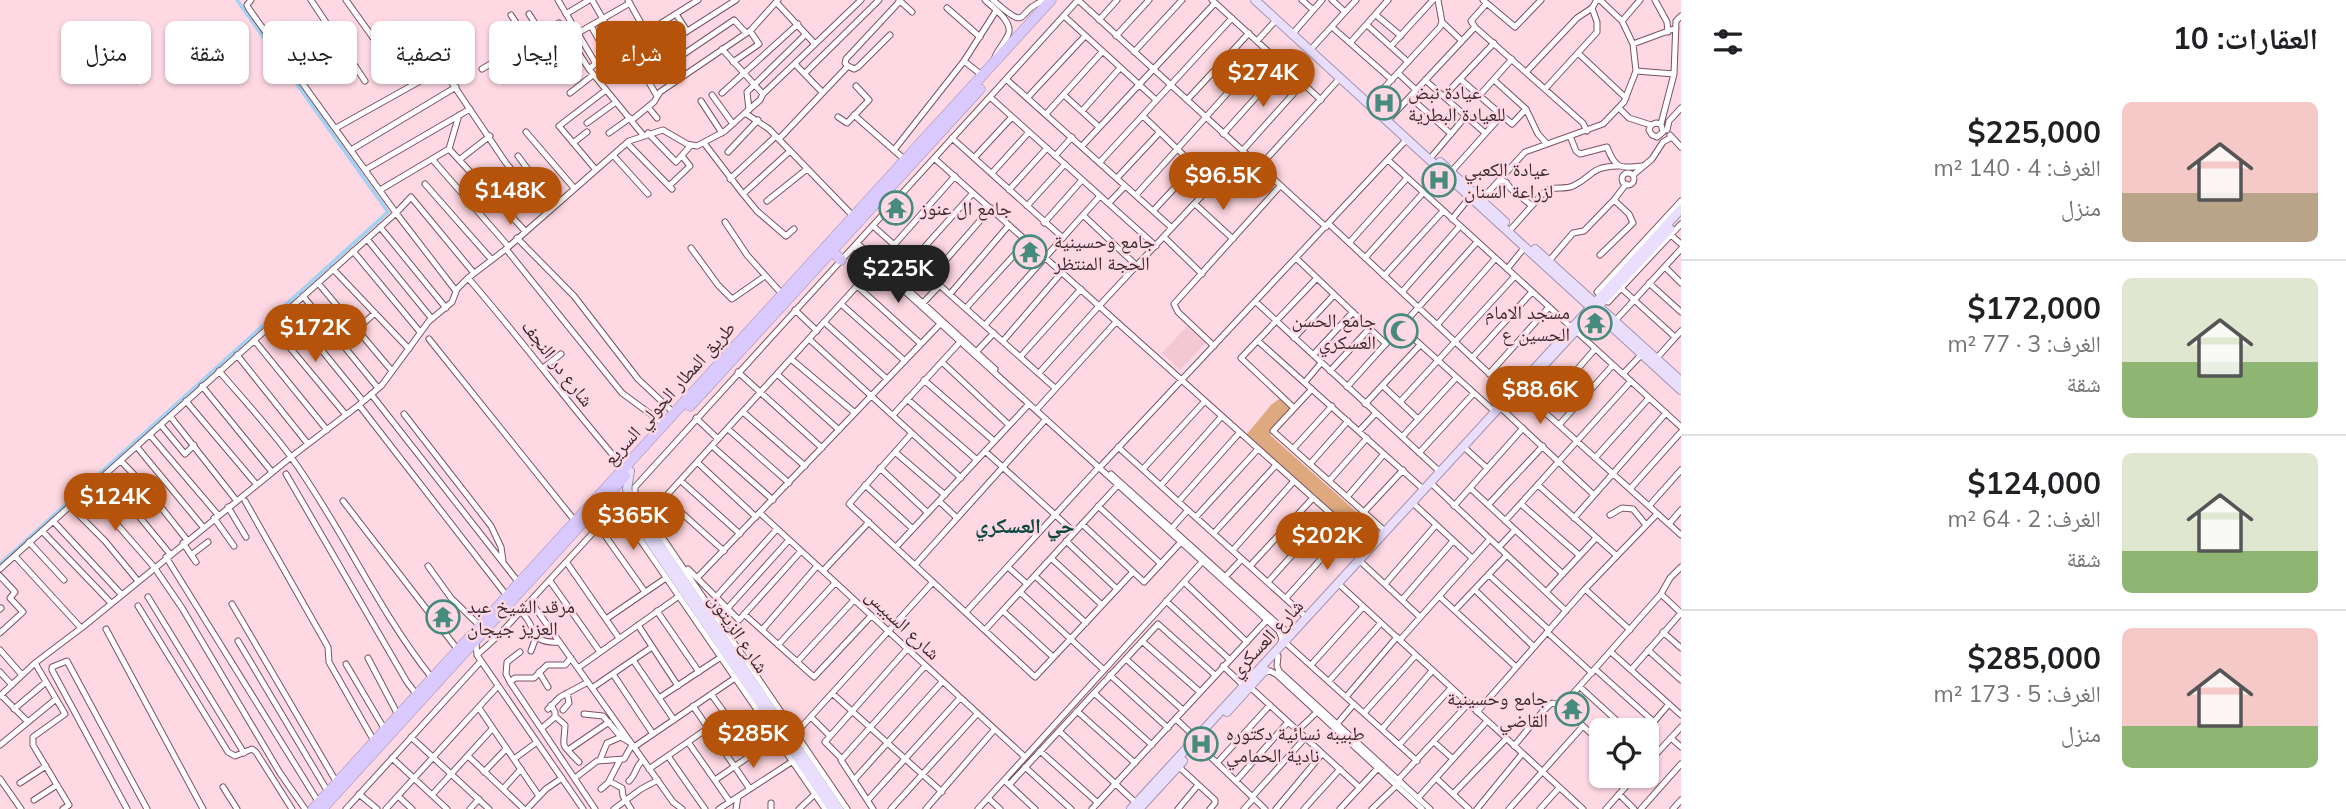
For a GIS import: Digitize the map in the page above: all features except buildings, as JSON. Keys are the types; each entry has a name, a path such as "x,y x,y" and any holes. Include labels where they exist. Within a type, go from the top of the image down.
{"highway":[{"name":"طريق المطار الحولي السريع","path":"310,808 460,653 480,626 575,521 832,251 902,166 1049,0"},
{"name":"طريق المطار الحولي السريع","path":"902,166 1060,0"},
{"name":"طريق المطار الحولي السريع","path":"310,808 337,783 432,678 476,640 603,502 664,424 853,216 890,181"},
{"path":"832,251 841,260"},
{"path":"817,267 817,277 821,282"}],"main road":[{"path":"1255,0 1340,78 1374,105"},
{"path":"1261,0 1387,117 1482,200 1496,217"},
{"path":"1387,117 1407,139 1471,197 1549,261 1583,292 1594,307 1613,319 1679,380"},
{"path":"1613,319 1611,291 1681,209"},
{"path":"1583,292 1611,291 1681,217"},
{"path":"1507,226 1525,247 1594,307 1642,354 1679,380"},
{"name":"شارع العسكري","path":"1135,807 1282,649 1306,617 1341,586 1498,410 1611,291"},
{"name":"شارع العسكري","path":"1328,597 1439,471 1459,454"},
{"name":"شارع الزيتون","path":"627,469 628,494 719,624 738,671"},
{"name":"شارع الزيتون","path":"603,502 611,500 621,503 643,519 650,547 702,624 747,679 777,722 832,809"},
{"name":"شارع العسكري","path":"1246,686 1262,673 1321,604"},
{"name":"شارع الزيتون","path":"777,722 802,749 839,809"},
{"name":"شارع العسكري","path":"1135,807 1178,766 1197,741"}],"street":[{"path":"251,0 247,5 249,9 396,213 457,291"},
{"path":"311,0 365,81"},
{"path":"346,0 371,35"},
{"path":"558,0 571,21"},
{"path":"566,13 591,0 605,21"},
{"path":"664,21 698,0"},
{"path":"676,14 687,32 736,0"},
{"path":"27,721 0,696 35,663 378,388 421,332 446,308 473,272 507,247 627,143 645,134 665,130 697,146 722,133 760,100 762,94 860,0"},
{"path":"805,73 879,0"},
{"path":"964,61 986,71 1009,30 1006,21 985,0"},
{"path":"993,0 1013,18 1018,19 1038,3 1049,0"},
{"path":"876,265 681,481 643,519 635,495 636,484 1078,0 1280,186 1349,243 1489,374 1542,410 1681,535"},
{"path":"1099,20 1117,0"},
{"path":"1116,36 1149,0"},
{"path":"1134,52 1182,0"},
{"path":"1302,0 1311,8"},
{"path":"1293,30 1320,0"},
{"path":"1293,30 1320,0"},
{"path":"1332,0 1345,12"},
{"path":"1312,47 1356,0"},
{"path":"1350,43 1388,0"},
{"path":"1436,0 1442,22 1462,41"},
{"path":"1391,47 1436,0"},
{"path":"1541,0 1515,27 1484,2 1471,21 1583,122 1587,131"},
{"path":"1482,200 1525,152 1603,124 1619,108 1626,98 1636,71 1633,44 1622,21 1598,0 1592,8 1577,18 1526,72"},
{"path":"1622,21 1640,0"},
{"path":"1655,0 1668,22 1668,32"},
{"path":"609,133 748,32 777,1 815,44"},
{"path":"890,34 861,65 854,69 845,63 899,1 912,12"},
{"path":"1082,146 1213,1 1321,100"},
{"path":"582,31 629,2 641,21"},
{"path":"947,8 981,37"},
{"path":"1545,89 1598,29 1592,8"},
{"path":"894,150 964,61 996,10"},
{"path":"529,14 534,21"},
{"path":"511,15 515,21"},
{"path":"1376,15 1401,36"},
{"path":"1063,16 1156,100"},
{"path":"1664,128 1678,41 1676,21 1681,16"},
{"path":"1100,162 1232,18"},
{"path":"657,96 647,79 734,20 759,44 733,62"},
{"path":"1257,41 1276,20"},
{"path":"1374,105 1442,22"},
{"path":"722,93 798,24"},
{"path":"1367,25 1408,62"},
{"path":"591,26 596,35"},
{"path":"1332,27 1392,80"},
{"path":"1387,117 1410,97 1475,27"},
{"path":"1633,44 1676,29"},
{"path":"1187,100 1248,33"},
{"path":"747,112 747,92 753,84 806,34"},
{"path":"1028,97 1085,36"},
{"path":"570,93 596,64 582,40"},
{"path":"1444,96 1494,43"},
{"path":"722,49 762,94"},
{"path":"1136,195 1266,50"},
{"path":"1046,114 1102,52"},
{"path":"1578,53 1626,98"},
{"path":"582,58 631,119 676,162 691,145"},
{"path":"1479,96 1512,60"},
{"path":"795,64 822,92"},
{"path":"482,69 489,65"},
{"path":"730,178 777,137 848,66"},
{"path":"1223,134 1284,66"},
{"path":"1082,111 1120,68"},
{"path":"336,128 441,70 513,172 547,212"},
{"path":"1636,71 1674,74"},
{"path":"1398,73 1416,90"},
{"path":"1039,373 1229,170 1259,165 1340,78"},
{"path":"1006,79 1172,228"},
{"path":"1460,79 1512,124 1527,109"},
{"path":"1425,80 1485,133"},
{"path":"1494,80 1527,109 1538,134 1547,144"},
{"path":"1242,150 1303,83"},
{"path":"838,117 846,124 869,99 856,86"},
{"path":"351,150 456,88"},
{"path":"596,170 559,125 606,90"},
{"path":"712,95 733,124"},
{"path":"1064,95 1098,127"},
{"path":"990,97 1156,246"},
{"path":"1410,97 1451,134"},
{"path":"701,101 722,133"},
{"path":"587,123 616,102"},
{"path":"648,107 657,118"},
{"path":"1651,125 1649,130 1654,137 1660,136 1681,107"},
{"path":"1619,108 1629,118 1651,125 1656,123 1664,128 1681,147"},
{"path":"365,170 470,109"},
{"path":"747,112 777,137 853,216"},
{"path":"380,190 449,149 459,115"},
{"path":"854,115 894,150 902,166"},
{"path":"1451,172 1502,115"},
{"path":"1143,116 1195,166"},
{"path":"1433,155 1466,116"},
{"path":"974,158 1012,117"},
{"path":"728,152 758,120"},
{"path":"526,132 574,188"},
{"path":"573,143 587,132"},
{"path":"992,173 1029,132"},
{"path":"1117,178 1159,133"},
{"path":"459,160 490,136"},
{"path":"1570,136 1576,151 1580,153 1606,147 1618,166"},
{"path":"1055,156 1072,137"},
{"path":"1549,261 1571,235 1584,231 1626,184 1633,181 1633,175 1652,159 1663,142 1672,137"},
{"path":"952,138 1063,238"},
{"path":"966,612 1407,139"},
{"path":"627,143 671,187 690,166 682,156"},
{"path":"704,143 757,211 786,236 794,229"},
{"path":"1009,190 1047,148"},
{"path":"449,149 524,231"},
{"path":"743,194 790,151"},
{"path":"614,155 648,194"},
{"path":"518,156 554,205"},
{"path":"934,158 1369,548"},
{"path":"432,159 507,247 616,387 634,404 664,424"},
{"path":"1153,211 1195,166 1213,159 1229,170"},
{"path":"1388,160 1680,425 1630,489"},
{"path":"1027,206 1065,164"},
{"path":"1507,226 1549,188 1572,186 1601,167 1642,166"},
{"path":"767,201 807,169"},
{"path":"471,204 513,172"},
{"path":"894,245 955,176"},
{"path":"1349,243 1407,178"},
{"path":"1045,223 1082,180"},
{"path":"1500,180 1506,182 1531,205"},
{"path":"425,184 491,259"},
{"path":"1108,204 1125,186"},
{"path":"1214,346 1178,312 1174,304 1280,186"},
{"path":"912,261 973,193"},
{"path":"1364,258 1423,193"},
{"path":"985,325 1100,196"},
{"path":"0,569 411,197 473,272"},
{"path":"1452,219 1471,197"},
{"path":"1600,255 1633,222 1629,214 1614,200"},
{"path":"1611,291 1681,201"},
{"path":"1195,204 1233,239"},
{"path":"931,277 991,208"},
{"path":"1384,276 1443,211"},
{"path":"1083,215 1137,266"},
{"path":"725,222 765,276 782,294"},
{"path":"1611,291 1681,224"},
{"path":"950,294 1009,225"},
{"path":"873,226 1055,388"},
{"path":"1402,292 1460,226"},
{"path":"380,227 446,308"},
{"path":"1613,319 1634,300 1681,247 1671,235"},
{"path":"1164,237 1202,274"},
{"path":"517,238 573,296 638,379 674,413"},
{"path":"367,239 432,319"},
{"path":"965,308 1027,241"},
{"path":"1347,387 1477,242"},
{"path":"856,244 940,324 1006,381"},
{"path":"856,244 977,351 1028,404 1157,517 1267,620 1289,632 1295,629"},
{"path":"1507,269 1525,247"},
{"path":"691,248 732,299 765,276"},
{"path":"353,251 421,332"},
{"path":"1296,258 1386,344"},
{"path":"1437,325 1495,258"},
{"path":"1665,267 1681,282"},
{"path":"332,269 409,349"},
{"path":"1003,341 1062,272"},
{"path":"1400,402 1515,276"},
{"name":"شارع در النجف","path":"468,278 627,469"},
{"path":"1294,408 1241,358 1317,278"},
{"path":"318,283 392,371"},
{"path":"1649,283 1681,312"},
{"path":"923,303 940,285"},
{"path":"857,286 921,344"},
{"path":"1021,356 1081,289"},
{"path":"1611,291 1634,300 1675,337"},
{"path":"1472,358 1532,292"},
{"path":"1294,338 1334,295"},
{"path":"303,296 378,388"},
{"path":"1256,302 1439,471"},
{"path":"841,304 905,361"},
{"path":"1489,374 1549,307"},
{"path":"289,310 507,596"},
{"path":"795,310 817,331"},
{"path":"1313,355 1353,312"},
{"path":"357,330 375,313"},
{"path":"824,322 887,379"},
{"path":"1038,408 1116,322"},
{"path":"697,578 940,324"},
{"path":"271,325 346,415"},
{"path":"1401,327 1474,393 1523,428 1594,495"},
{"path":"1330,371 1370,328"},
{"path":"1656,359 1681,331"},
{"path":"977,351 994,333"},
{"path":"429,339 575,521"},
{"path":"809,339 961,478"},
{"path":"254,340 327,430"},
{"path":"1258,341 1423,489"},
{"path":"893,415 960,342"},
{"path":"1365,404 1420,345"},
{"path":"1542,410 1595,349"},
{"path":"543,368 561,354"},
{"path":"1623,374 1642,354"},
{"path":"237,355 308,444"},
{"path":"791,359 855,413"},
{"path":"942,362 1009,425"},
{"path":"1305,382 1321,363"},
{"path":"1559,425 1613,365"},
{"path":"219,371 291,457 348,546 364,579 398,633 432,678"},
{"path":"738,372 822,448"},
{"path":"777,374 839,430"},
{"path":"1402,437 1456,377"},
{"path":"923,380 994,442"},
{"path":"1505,521 1631,382"},
{"path":"202,386 272,472"},
{"path":"1383,386 1418,419"},
{"path":"1013,388 1038,408 1118,485 1157,517"},
{"path":"1312,389 1273,431 1385,531"},
{"path":"1419,453 1474,393"},
{"path":"371,394 519,583"},
{"path":"1595,458 1649,398"},
{"path":"907,399 977,460"},
{"path":"186,401 256,484"},
{"path":"1143,469 1205,401"},
{"path":"896,547 1028,404"},
{"path":"1293,449 1332,407"},
{"path":"743,412 805,466"},
{"path":"1359,431 1376,413"},
{"path":"1574,518 1666,413"},
{"path":"404,414 491,526 501,547 503,561"},
{"path":"170,416 236,500"},
{"path":"1161,485 1222,416"},
{"path":"696,418 718,439"},
{"path":"915,565 1046,419"},
{"path":"1310,464 1348,421"},
{"path":"161,425 185,454 194,445"},
{"path":"1454,506 1523,428"},
{"path":"728,429 789,483"},
{"path":"1179,501 1240,432"},
{"path":"912,433 849,504 1035,677 1133,572"},
{"path":"150,435 216,516 234,546"},
{"path":"1329,481 1367,438"},
{"path":"137,446 203,527"},
{"path":"712,446 773,500"},
{"path":"1488,505 1542,446"},
{"path":"1118,447 1306,617"},
{"path":"1196,517 1258,449"},
{"path":"985,451 1074,532"},
{"path":"895,452 945,495"},
{"path":"1347,497 1384,454"},
{"path":"1459,454 1487,468"},
{"path":"121,461 141,482 185,542 196,562"},
{"name":"شارع السبيس","path":"697,462 777,529 1025,757"},
{"path":"1214,533 1276,465"},
{"path":"880,468 928,513"},
{"path":"1364,512 1403,470"},
{"path":"1649,506 1681,471"},
{"path":"286,474 417,695"},
{"path":"105,475 168,555 310,808"},
{"path":"681,481 740,534"},
{"path":"1233,550 1294,481"},
{"path":"865,485 913,529"},
{"path":"985,630 1118,485"},
{"path":"1433,485 1566,611"},
{"path":"1538,485 1617,556"},
{"path":"1470,488 1563,574"},
{"path":"88,491 154,567 182,608 280,773 310,808"},
{"path":"665,498 724,551"},
{"path":"1250,566 1313,498"},
{"path":"245,501 304,602 328,647 329,662 374,741"},
{"path":"343,501 460,653 469,653 479,658"},
{"path":"939,501 957,518"},
{"path":"1521,504 1579,555"},
{"path":"1415,505 1472,558"},
{"path":"70,506 138,580"},
{"path":"1098,506 1161,564"},
{"path":"228,507 246,537"},
{"path":"1610,515 1622,508 1633,509 1646,525"},
{"path":"346,809 479,658 599,527 619,509 650,547 666,578 702,624 721,657 738,671 777,722 796,733 802,749 847,809"},
{"path":"1172,528 1188,510"},
{"path":"1668,524 1681,510"},
{"path":"1268,582 1330,513"},
{"path":"1477,712 1585,589 1657,513"},
{"path":"53,521 121,594"},
{"path":"823,571 869,522"},
{"path":"1163,523 1172,528 1280,629 1282,649 1276,666 1279,671 1337,724 1422,809"},
{"path":"1082,524 1144,582 1181,542"},
{"path":"1385,584 1436,525"},
{"path":"599,527 645,592"},
{"path":"716,597 777,529"},
{"path":"1286,598 1348,529"},
{"path":"1499,547 1515,530"},
{"path":"42,531 111,603"},
{"path":"1546,593 1596,538"},
{"path":"1346,697 1490,539"},
{"path":"719,624 728,609 789,540"},
{"path":"1066,541 1117,589"},
{"path":"1402,600 1453,541"},
{"path":"29,542 64,580"},
{"path":"191,555 208,542"},
{"path":"667,549 739,620 801,551"},
{"path":"1455,610 1507,555"},
{"path":"15,556 81,628"},
{"path":"677,558 777,722 776,738 825,809"},
{"path":"1051,558 1102,605"},
{"path":"1226,577 1242,559"},
{"path":"1006,783 1025,757 1202,562"},
{"path":"567,563 619,638"},
{"path":"1362,563 1420,617"},
{"path":"428,566 447,593 480,626"},
{"path":"762,630 817,566"},
{"path":"1008,567 1027,584"},
{"path":"1562,706 1661,594 1670,578 1681,567"},
{"path":"1489,575 1548,631 1649,718"},
{"path":"0,576 15,592 10,598 23,612 0,633"},
{"path":"1035,576 1086,623"},
{"path":"606,619 666,578"},
{"path":"550,581 600,652"},
{"path":"796,733 933,582"},
{"path":"1184,582 1247,642"},
{"path":"778,645 835,583"},
{"path":"1341,586 1559,788 1574,807 1583,809"},
{"path":"1585,589 1630,630"},
{"path":"1475,590 1534,647"},
{"path":"1020,592 1104,670"},
{"path":"1631,670 1681,613 1661,594"},
{"path":"578,668 679,596"},
{"path":"1439,596 1516,667"},
{"path":"148,597 244,753"},
{"path":"182,608 193,600"},
{"path":"797,662 853,600"},
{"path":"1166,601 1229,659"},
{"path":"531,602 658,780 671,805 682,809"},
{"path":"232,604 337,783"},
{"path":"138,606 228,752 235,756 252,749 256,752 292,809"},
{"path":"1311,665 1363,607"},
{"path":"657,611 699,672"},
{"path":"1003,611 1054,657"},
{"path":"521,612 536,637 545,642 559,642"},
{"path":"744,614 814,677 871,616"},
{"path":"1093,809 1267,620"},
{"path":"1329,681 1381,623"},
{"path":"978,809 1025,767 1158,624 1215,675"},
{"path":"638,625 678,686"},
{"path":"106,629 203,809"},
{"path":"1141,630 1147,636"},
{"path":"1664,632 1681,648"},
{"path":"531,651 536,637"},
{"path":"476,640 479,658 581,807 573,809"},
{"path":"238,641 328,792"},
{"path":"1142,641 1200,692"},
{"path":"592,688 652,647"},
{"path":"873,809 842,759 825,741 907,649"},
{"path":"1282,649 1311,665 1417,761"},
{"path":"0,650 22,675"},
{"path":"1648,650 1681,680"},
{"path":"520,652 507,663 506,674 595,809"},
{"path":"1611,652 1679,711"},
{"path":"1364,713 1416,655"},
{"path":"659,698 721,657"},
{"path":"368,658 398,715"},
{"path":"510,682 515,678 534,678 547,665 565,665 571,658"},
{"path":"1126,659 1183,710"},
{"path":"633,660 674,720"},
{"path":"127,809 51,668 62,662 67,661 147,809"},
{"path":"35,663 65,714 33,737 33,745 69,805 63,809"},
{"path":"346,664 385,730"},
{"path":"842,759 925,666"},
{"path":"1223,666 1360,788"},
{"path":"600,760 620,760 626,757 632,745 674,720 738,671"},
{"path":"1262,673 1270,671 1276,674 1378,768 1430,809"},
{"path":"1382,729 1432,671"},
{"path":"0,672 12,685"},
{"path":"539,672 548,687"},
{"path":"613,674 653,734"},
{"path":"1110,675 1168,728"},
{"path":"14,709 46,682"},
{"path":"579,762 561,740 565,725 549,707 588,682"},
{"path":"854,780 942,682"},
{"path":"386,809 498,686"},
{"path":"1580,687 1614,718"},
{"path":"1399,745 1451,688"},
{"path":"563,710 569,703 567,693"},
{"path":"1094,693 1152,745"},
{"path":"711,694 754,754"},
{"path":"833,694 942,792"},
{"path":"867,800 960,698"},
{"path":"0,745 56,699"},
{"path":"1337,724 1354,704"},
{"path":"1371,809 1468,704"},
{"path":"1514,746 1547,706 1554,704 1562,706 1589,732"},
{"path":"1657,718 1669,704"},
{"path":"1217,763 1269,705"},
{"path":"693,706 750,789"},
{"path":"479,708 539,796"},
{"path":"1068,710 1135,763"},
{"path":"1297,731 1317,712"},
{"path":"584,714 603,716 621,737 632,745"},
{"path":"891,809 977,714"},
{"path":"542,729 555,716"},
{"path":"811,717 830,736"},
{"path":"1175,719 1265,809"},
{"path":"1419,798 1486,721"},
{"path":"568,750 609,722"},
{"path":"1236,781 1288,722"},
{"path":"1509,809 1583,726"},
{"path":"1659,751 1681,727"},
{"path":"432,795 492,729"},
{"path":"649,769 708,729"},
{"path":"926,809 994,730"},
{"path":"1059,731 1115,784 1135,807"},
{"path":"411,737 489,809"},
{"path":"575,778 600,760 607,743 621,737"},
{"path":"715,780 776,738"},
{"path":"1244,809 1305,738"},
{"path":"1671,738 1681,747"},
{"path":"1453,794 1506,739"},
{"path":"514,759 537,742"},
{"path":"688,742 730,802"},
{"path":"1434,742 1453,759"},
{"path":"484,772 506,749"},
{"path":"1040,751 1098,803"},
{"path":"1276,809 1322,754"},
{"path":"1477,809 1522,754"},
{"path":"468,756 526,809 562,778"},
{"path":"668,756 705,809"},
{"path":"392,758 447,809"},
{"path":"601,789 609,781 620,760"},
{"path":"629,782 643,760"},
{"path":"719,809 793,761"},
{"path":"1641,809 1681,764"},
{"path":"20,783 46,766"},
{"path":"1178,766 1224,809"},
{"path":"1025,767 1071,809"},
{"path":"1343,808 1378,768"},
{"path":"503,789 521,769"},
{"path":"1304,809 1340,769"},
{"path":"1436,778 1469,809"},
{"path":"0,779 21,809"},
{"path":"614,809 658,780"},
{"path":"609,781 622,788 631,809"},
{"path":"1006,783 1035,809"},
{"path":"34,800 57,785"},
{"path":"1178,809 1198,785"},
{"path":"223,787 237,809"},
{"path":"1540,809 1559,788"},
{"path":"1606,809 1624,788"},
{"path":"359,794 377,809"},
{"path":"799,809 815,794"},
{"path":"1619,794 1634,809"},
{"path":"398,796 412,809"},
{"path":"736,809 738,797"},
{"path":"988,798 1000,809"},
{"path":"470,809 479,799"},
{"path":"1673,809 1681,800"},
{"path":"1210,809 1216,802"},
{"path":"1377,803 1384,809"}],"shaded area":[{"path":"1187,326 1206,343 1180,370 1162,353"},
{"path":"1279,399 1292,408 1270,435 1377,530 1368,543 1247,434"}],"waterway":[{"path":"0,564 388,212 237,0"}],"place":[{"name":"عيادة نبض للعيادة البطرية","path":"1384,103"},
{"name":"عيادة الكعبي لزراعة السنان","path":"1439,180"},
{"name":"جامع ال عنوز","path":"896,208"},
{"name":"جامع وحسينية الحجة المنتظر","path":"1030,252"},
{"name":"مسجد الامام الحسين ع","path":"1595,323"},
{"name":"جامع الحسن العسكري","path":"1401,331"},
{"name":"مرقد الشيخ عبد العزيز جيجان","path":"443,617"},
{"name":"جامع وحسينية القاضي","path":"1572,709"},
{"name":"طبيبه نسائية دكتوره نادية الحمامي","path":"1201,744"}],"district":[{"name":"حي العسكري","path":"1025,526"}]}
